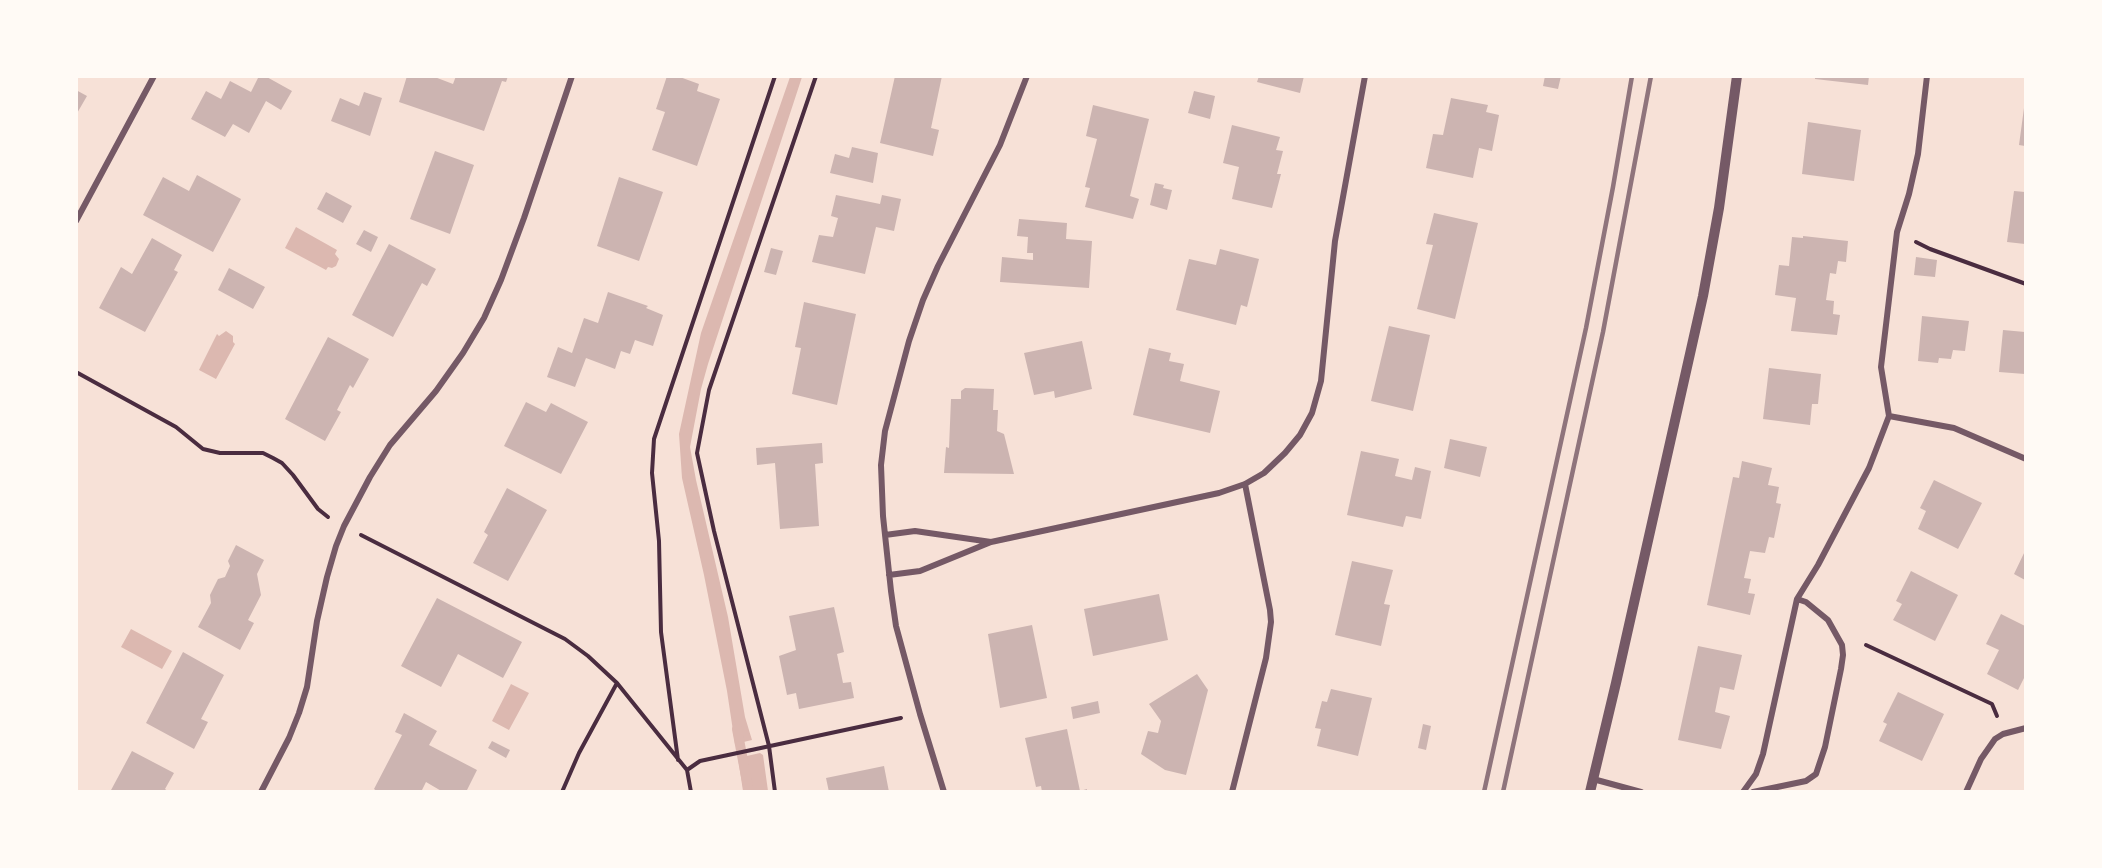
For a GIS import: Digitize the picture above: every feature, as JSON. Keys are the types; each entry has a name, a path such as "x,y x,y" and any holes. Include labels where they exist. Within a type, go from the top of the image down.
{"street":[{"path":"76,221 154,76"},
{"path":"261,792 289,738 299,713 307,687 317,621 327,577 344,526 390,445 436,391 484,318 520,228 572,76"},
{"path":"944,792 896,626 885,535 881,465 885,431 909,341 938,266 1000,145 1027,76"},
{"path":"889,575 920,571 992,542 1192,499 1245,484 1264,473 1285,453 1300,435 1317,399 1324,357 1335,241 1365,76"},
{"path":"1590,792 1617,683 1703,296 1721,198 1737,76"},
{"path":"1743,792 1756,774 1763,754 1797,599 1818,565 1869,468 1889,416 1881,367 1897,232 1918,154 1927,76"},
{"path":"1889,416 1954,428 2025,459"},
{"path":"1232,792 1266,658 1271,622 1245,484"},
{"path":"885,535 915,531 992,542"},
{"path":"1754,792 1806,781 1816,774 1825,747 1841,669 1842,645 1828,620 1806,602 1797,599"},
{"path":"1966,792 1988,747 2003,734 2025,729"},
{"path":"1593,779 1641,792"}],"path":[{"path":"678,761 661,633 659,541 652,472 654,439 776,76"},
{"path":"776,792 769,746 714,531 697,453 709,390 816,76"},
{"path":"1897,232 1929,249 2025,284"},
{"path":"76,372 176,427 204,449 220,453 263,453 273,458 293,475 328,518 565,639 588,656 617,683 687,770 691,792"},
{"path":"1866,645 1992,704 2003,734"},
{"path":"562,792 579,753 617,683"},
{"path":"687,770 700,760 920,714"}],"shaded area":[{"path":"790,77 802,77 708,364 690,447 728,617 745,717 752,740 735,744 704,575 682,478 679,434 701,333"},
{"path":"296,227 337,250 335,254 339,259 336,266 328,267 326,270 285,248"},
{"path":"226,331 233,336 235,344 216,379 199,370 217,334 219,336"},
{"path":"131,629 172,651 162,669 121,647"},
{"path":"511,684 529,693 509,730 492,721"},
{"path":"760,753 763,755 768,791 743,791 738,758"}],"building":[{"path":"259,76 265,76 292,91 281,110 266,101 249,133 233,124 225,137 191,119 206,91 221,99 230,81 251,92"},
{"path":"407,76 432,76 453,84 456,76 508,76 506,82 502,81 484,131 399,102"},
{"path":"667,76 677,76 699,84 697,91 720,99 697,166 652,150 665,112 656,109"},
{"path":"895,76 942,76 931,128 939,130 933,156 880,143"},
{"path":"1259,76 1304,76 1300,93 1257,82"},
{"path":"1545,76 1561,76 1558,89 1543,86"},
{"path":"1815,76 1869,76 1868,85 1815,79"},
{"path":"76,90 87,96 76,115"},
{"path":"1194,91 1215,96 1210,119 1188,113"},
{"path":"364,92 382,98 370,136 331,121 340,98 359,106"},
{"path":"1451,98 1488,105 1486,112 1499,115 1492,151 1479,148 1473,178 1426,168 1433,134 1443,135"},
{"path":"1093,105 1149,119 1130,196 1139,199 1133,219 1085,207 1090,188 1085,187 1097,139 1086,136"},
{"path":"2025,108 2025,146 2019,145"},
{"path":"1808,122 1861,130 1854,181 1802,174"},
{"path":"1232,125 1280,137 1276,150 1283,151 1277,174 1281,174 1272,208 1232,199 1239,167 1223,163"},
{"path":"852,147 878,153 873,183 830,173 835,154 849,158"},
{"path":"435,151 474,165 450,234 410,219"},
{"path":"197,175 241,199 213,252 143,215 163,177 189,191"},
{"path":"619,177 663,192 639,261 597,246"},
{"path":"1155,183 1172,190 1167,210 1150,205"},
{"path":"2014,191 2025,192 2025,244 2007,242"},
{"path":"326,192 352,206 343,223 317,209"},
{"path":"836,195 880,204 882,195 901,199 894,231 876,227 865,274 812,262 819,235 833,237 838,218 831,216"},
{"path":"1434,213 1478,223 1455,319 1417,309 1433,245 1426,244"},
{"path":"1019,219 1067,223 1066,239 1092,241 1089,288 1000,282 1002,257 1033,260 1033,253 1027,253 1028,237 1017,236"},
{"path":"364,230 378,237 371,252 356,244"},
{"path":"1803,236 1848,241 1846,262 1838,261 1836,274 1830,273 1826,300 1834,301 1833,314 1840,315 1837,335 1791,331 1796,298 1775,295 1779,265 1789,266 1792,237 1803,238"},
{"path":"152,238 182,255 174,270 178,272 145,332 99,308 121,267 132,274"},
{"path":"389,244 436,269 427,286 422,283 393,337 352,315"},
{"path":"771,248 783,251 776,275 764,272"},
{"path":"1220,249 1259,259 1247,307 1241,305 1236,325 1176,310 1189,259 1216,265"},
{"path":"1916,257 1937,260 1935,277 1914,275"},
{"path":"229,268 265,287 253,309 218,290"},
{"path":"608,292 648,306 646,308 663,315 653,346 635,340 630,354 621,351 615,369 586,358 575,387 547,377 558,347 572,353 584,318 598,323"},
{"path":"804,302 856,314 837,405 792,394 801,348 795,347"},
{"path":"1922,316 1969,321 1965,351 1953,350 1951,359 1939,358 1938,363 1918,361"},
{"path":"1389,326 1430,335 1413,411 1371,401"},
{"path":"2003,330 2025,332 2025,374 1999,372"},
{"path":"328,337 369,359 353,388 350,385 337,410 341,412 325,441 285,419"},
{"path":"1082,341 1092,389 1055,398 1054,391 1034,395 1024,353"},
{"path":"1149,348 1171,353 1169,361 1184,364 1180,381 1220,391 1210,433 1133,415"},
{"path":"1769,368 1821,374 1818,404 1812,404 1810,425 1763,419"},
{"path":"965,388 994,389 993,410 998,410 997,431 1004,434 1014,474 944,473 946,447 949,448 951,399 961,399 961,391"},
{"path":"526,402 546,412 551,403 588,422 561,474 504,446"},
{"path":"1450,439 1487,447 1480,477 1444,468"},
{"path":"822,443 823,463 815,464 819,526 780,529 775,463 757,465 756,448"},
{"path":"1361,451 1399,459 1395,476 1412,480 1415,467 1431,471 1421,519 1406,516 1403,527 1347,515"},
{"path":"1742,461 1772,468 1768,485 1779,487 1776,503 1781,504 1774,538 1769,537 1765,553 1750,551 1744,578 1751,579 1748,593 1755,594 1750,615 1707,605 1733,477 1739,478"},
{"path":"1934,480 1982,503 1958,549 1918,529 1926,511 1920,508"},
{"path":"507,488 547,510 508,581 473,563 488,535 484,532"},
{"path":"236,545 264,560 257,574 261,595 248,620 254,623 240,650 198,627 211,603 210,595 218,579 225,577 230,566 228,561"},
{"path":"2025,551 2025,580 2014,574"},
{"path":"1352,561 1393,570 1384,604 1390,605 1381,646 1335,635"},
{"path":"1911,571 1958,595 1935,641 1893,620 1902,604 1896,601"},
{"path":"1159,594 1168,640 1093,656 1084,609"},
{"path":"437,598 522,642 503,678 458,654 441,687 401,666"},
{"path":"834,607 844,652 837,654 843,683 851,682 854,698 799,709 796,693 787,695 779,656 796,650 789,616"},
{"path":"2001,614 2025,626 2025,676 2018,690 1987,674 1999,650 1986,644"},
{"path":"1032,625 1047,698 1000,708 988,634"},
{"path":"1698,646 1742,655 1734,690 1720,687 1715,712 1730,716 1721,749 1678,740"},
{"path":"183,652 224,675 201,719 208,722 194,749 146,723"},
{"path":"1197,674 1208,690 1186,775 1165,770 1141,754 1148,731 1158,733 1161,721 1149,704"},
{"path":"1331,689 1372,698 1358,756 1317,746 1321,729 1315,728 1322,701 1327,702"},
{"path":"1898,692 1944,714 1922,761 1879,741 1887,724 1883,722"},
{"path":"1098,701 1100,713 1073,719 1071,707"},
{"path":"404,713 437,731 429,745 477,770 466,792 443,792 426,782 421,792 378,792 374,789 402,735 395,732"},
{"path":"1423,724 1431,726 1426,750 1418,748"},
{"path":"1067,729 1080,791 1087,789 1087,792 1042,792 1041,786 1036,787 1025,738"},
{"path":"492,741 510,750 506,758 488,748"},
{"path":"132,751 174,773 165,789 169,792 110,792"},
{"path":"884,766 889,792 829,792 826,778"}],"waterway":[{"path":"737,729 749,792"}],"railway":[{"path":"1484,792 1586,328 1632,76"},
{"path":"1503,792 1603,332 1651,76"}]}
